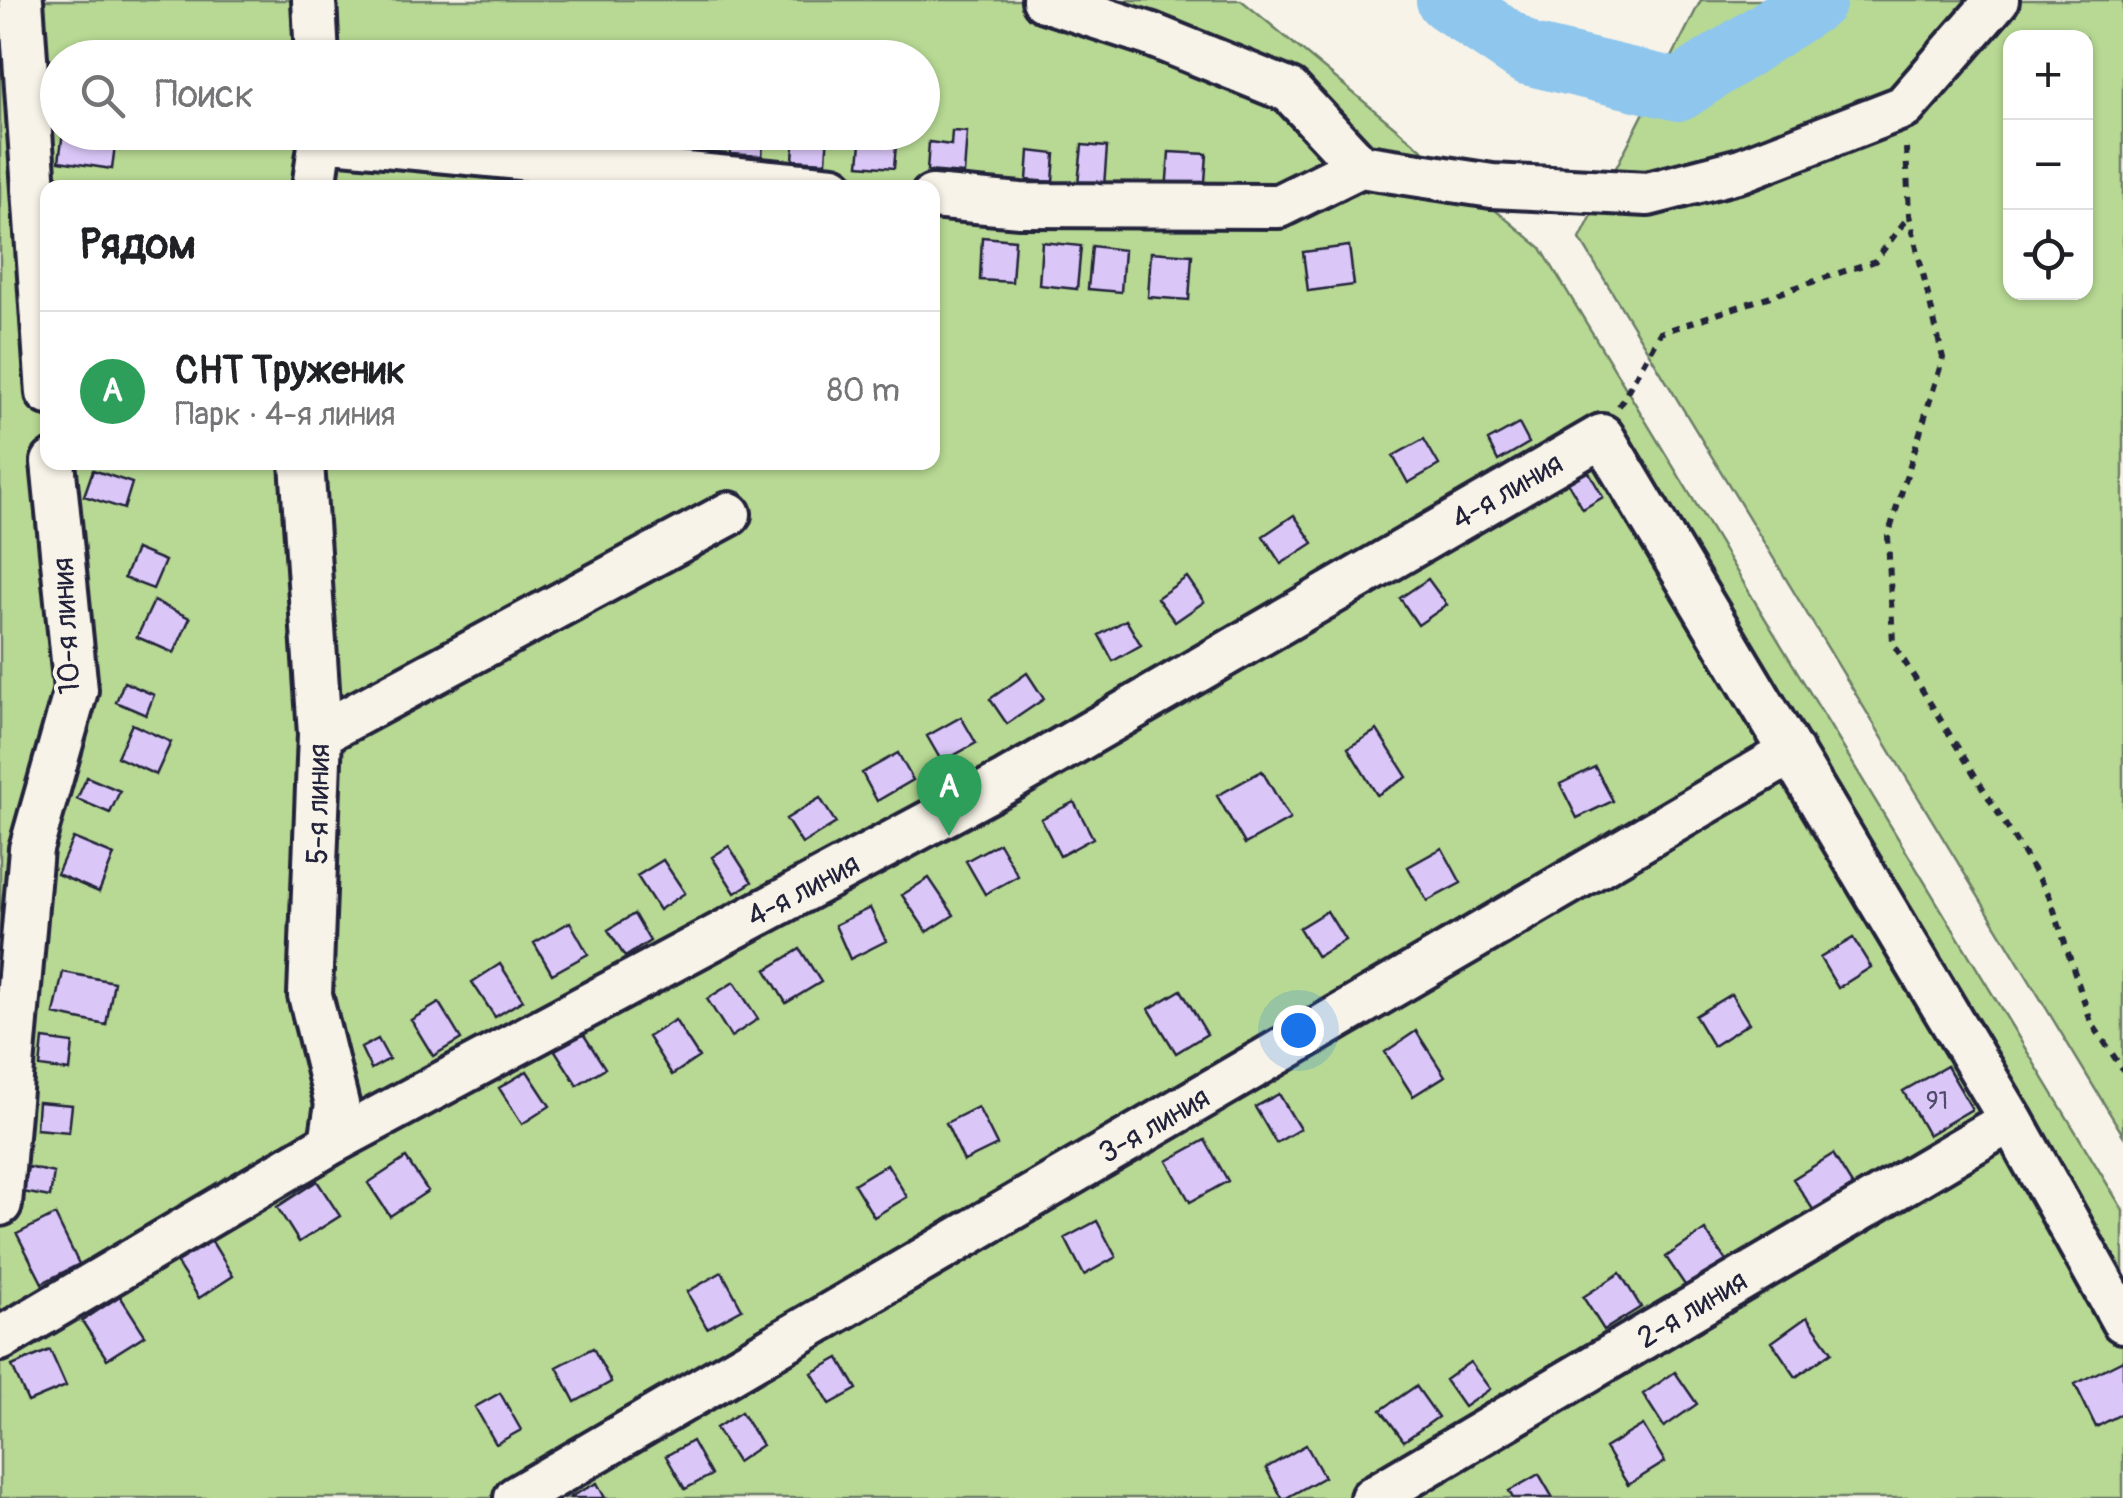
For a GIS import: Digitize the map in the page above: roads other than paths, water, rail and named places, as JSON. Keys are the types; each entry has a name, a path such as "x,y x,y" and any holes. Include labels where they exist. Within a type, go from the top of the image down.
{"street":[{"path":"21,0 40,277"},
{"path":"314,0 316,40"},
{"path":"1044,0 1150,34 1290,91 1360,166"},
{"path":"940,198 1020,205 1279,206 1360,166 1492,186 1648,194 1741,170 1904,106 1997,0"},
{"path":"315,180 320,150"},
{"path":"460,150 754,180"},
{"name":"4-я линия","path":"0,1339 331,1143 1007,781 1602,436 1792,752"},
{"name":"10-я линия","path":"0,1204 31,849 76,690 54,470"},
{"name":"5-я линия","path":"303,470 320,734 310,994 337,1104 331,1143"},
{"path":"320,734 729,514"},
{"path":"1792,752 2011,1120 2123,1321"},
{"name":"3-я линия","path":"516,1498 1792,752"},
{"name":"2-я линия","path":"1372,1498 2011,1120"}],"waterway":[{"path":"1447,0 1527,54 1679,90 1816,0"}],"place":[{"name":"СНТ Труженик","path":"949,836"}]}
